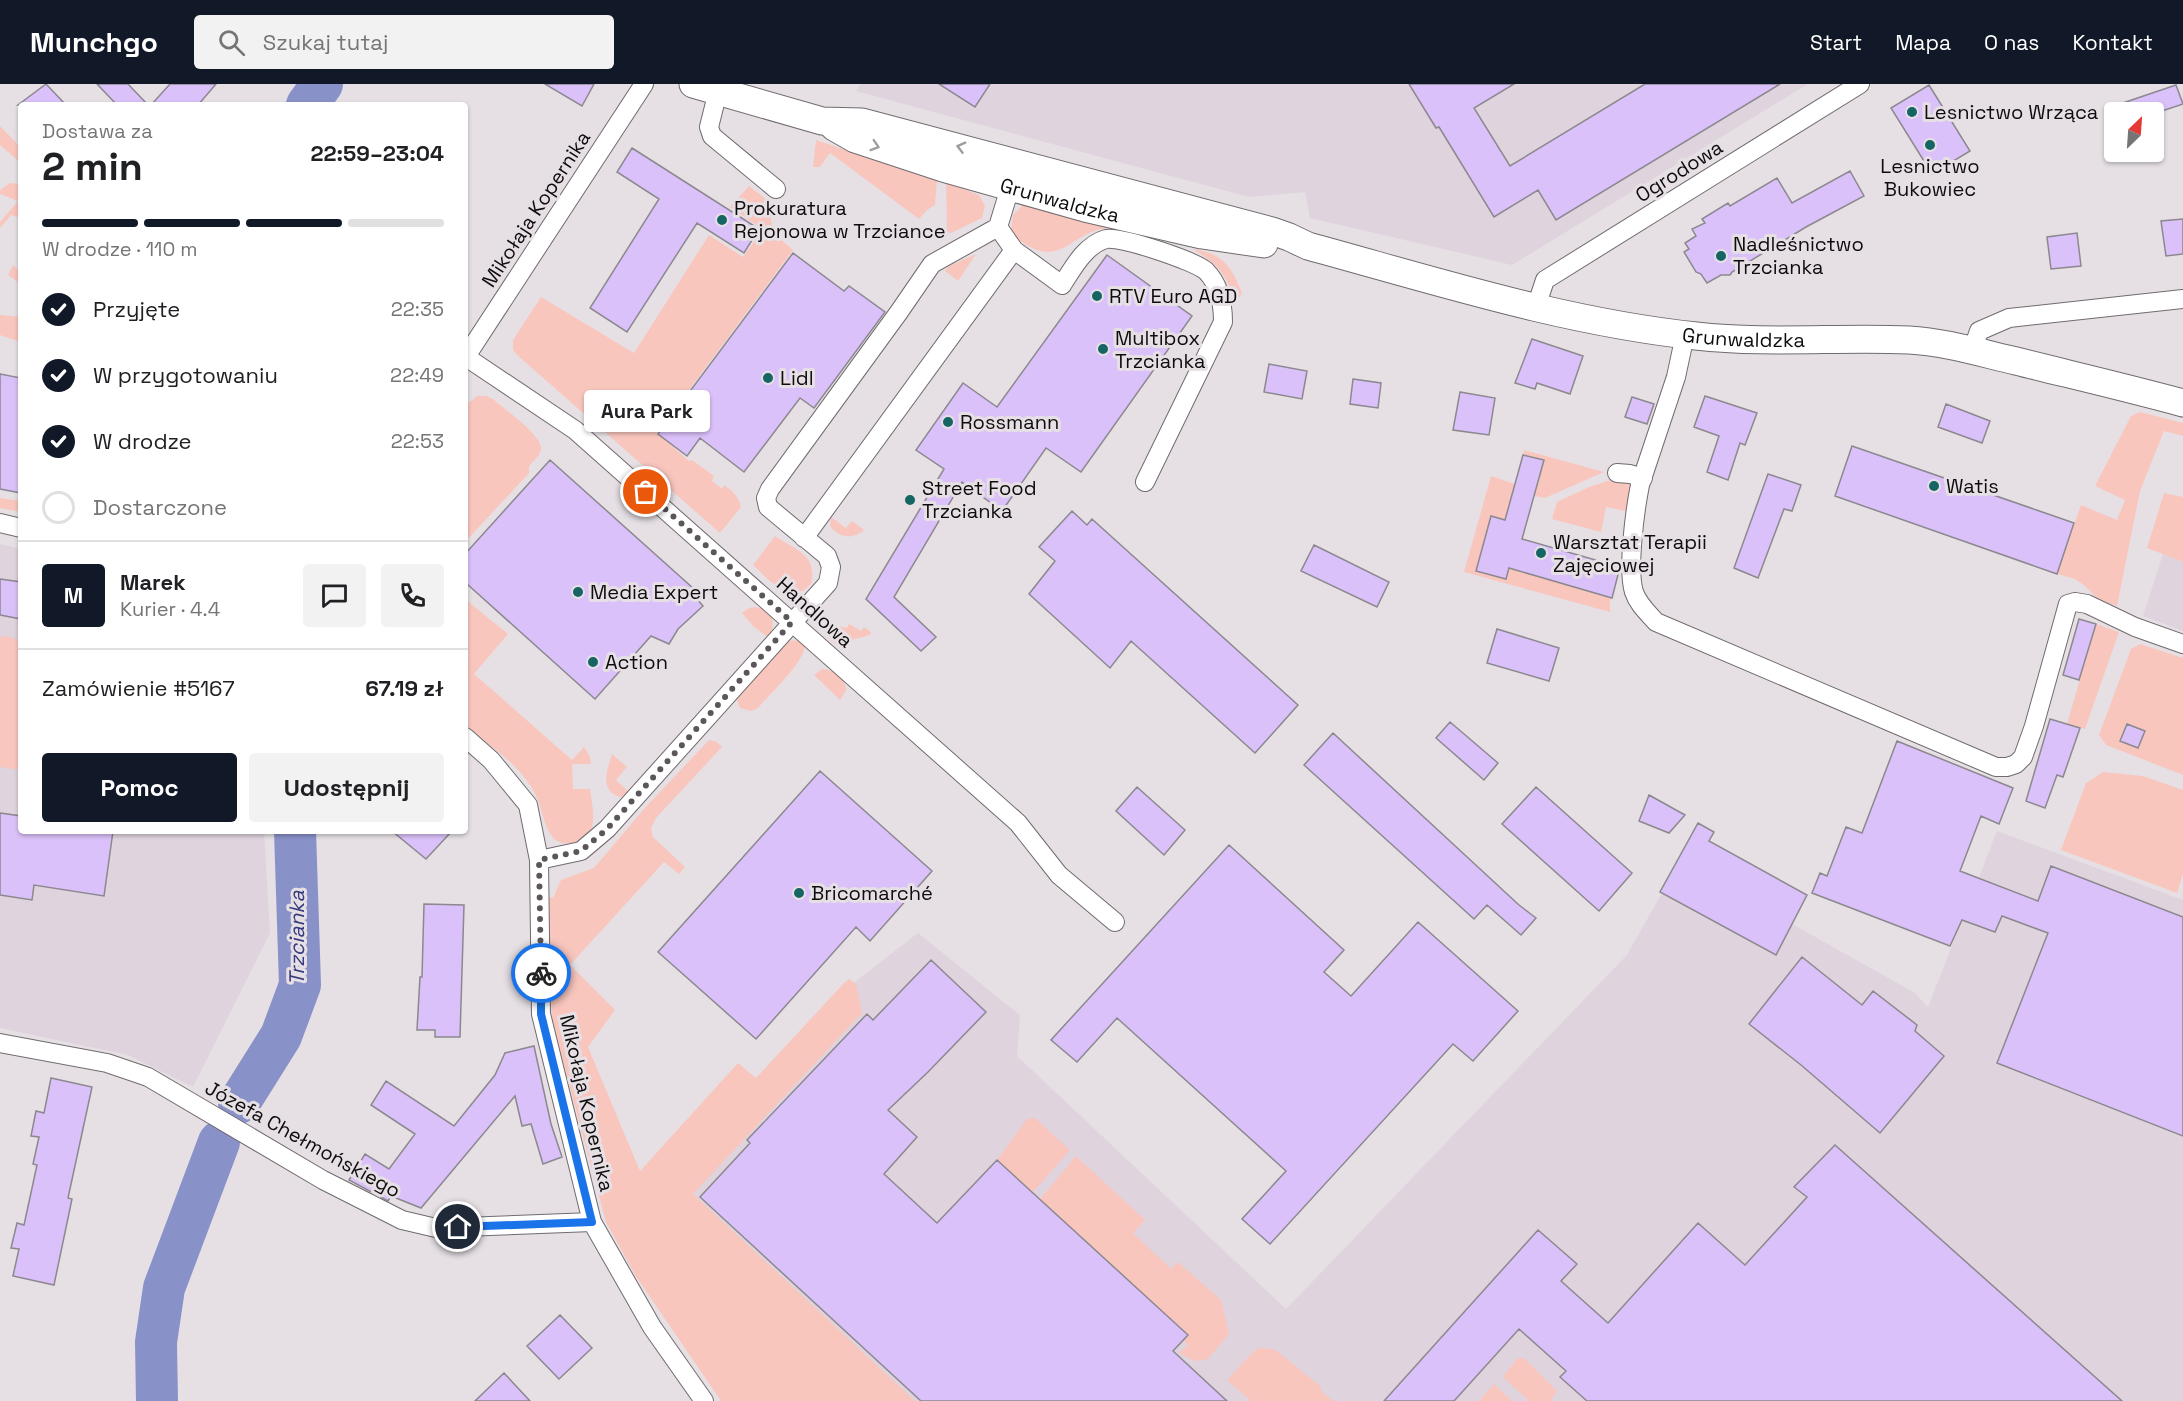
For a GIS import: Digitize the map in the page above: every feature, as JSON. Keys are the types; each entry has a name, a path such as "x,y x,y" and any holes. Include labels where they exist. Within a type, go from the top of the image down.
{"main road":[{"name":"Grunwaldzka","path":"706,88 822,121 855,139 942,168 1014,175 1227,219 1289,237 1308,246 1536,307 1630,327 1685,335 1774,341 1911,340 1972,351 2183,403"},
{"name":"Grunwaldzka","path":"1014,175 1125,218 1202,235 1281,246 1308,246"}],"street":[{"name":"Mikołaja Kopernika","path":"468,353 644,84"},
{"name":"Ogrodowa","path":"1536,307 1545,280 1860,84"},
{"path":"706,88 709,127 712,136 776,189"},
{"path":"539,860 581,851 607,829 828,583 831,567 827,556 768,507 766,498 770,489 932,264 999,227 1014,175"},
{"path":"999,227 1014,250 1062,285 1077,262 1092,246 1107,239 1137,244 1191,261 1206,271 1217,288 1223,304 1223,322 1145,482"},
{"path":"804,538 1014,250"},
{"path":"1972,351 1979,331 2009,318 2183,299"},
{"path":"1685,335 1676,377 1637,503 1632,564 1633,590 1639,604 1656,622 1996,767 2016,764 2023,757 2034,726 2068,604 2075,602 2087,604 2135,627 2183,644"},
{"name":"Handlowa","path":"468,360 575,430 1018,823 1059,875 1115,922"},
{"path":"1617,473 1643,478"},
{"path":"0,524 18,527"},
{"name":"Mikołaja Kopernika","path":"468,741 491,760 528,805 539,860 541,1014 592,1222 652,1327 704,1401"},
{"name":"Józefa Chełmońskiego","path":"0,1043 107,1063 148,1077 323,1180 402,1220 436,1228 592,1222"}],"shaded area":[{"path":"861,84 1808,84 1512,265 1310,218 1305,192 1249,197 856,91"},
{"path":"0,126 18,145 18,160 0,145"},
{"path":"816,140 937,181 935,205 919,219 830,153 820,167 813,167"},
{"path":"946,182 979,195 985,206 982,218 951,233 947,232"},
{"path":"10,183 18,184 18,201 0,194 0,190"},
{"path":"749,186 774,205 771,219 774,230 793,250 657,433 689,461 692,460 714,476 712,481 722,489 724,485 737,497 741,507 720,533 517,355 513,350 513,340 541,297 634,353 709,235 743,257 761,232 762,229 730,207"},
{"path":"18,201 18,217 11,215 0,228 0,222"},
{"path":"1024,204 1121,225 1120,230 1094,231 1065,247 1044,252 1026,245 1011,230 1013,215"},
{"path":"1192,249 1219,258 1230,268 1242,293 1239,298 1235,298 1219,269"},
{"path":"976,254 958,281 945,271 949,266"},
{"path":"13,265 18,270 18,282 8,275"},
{"path":"0,315 18,317 18,341 0,335"},
{"path":"477,396 493,399 530,430 541,449 530,466 529,473 468,539 468,404"},
{"path":"2140,412 2183,423 2183,436 2164,431 2140,491 2117,606 2099,600 2075,579 2057,574 2081,505 2117,520 2125,500 2095,486 2131,416"},
{"path":"1524,450 1604,472 1545,498 1534,496 1523,455"},
{"path":"1491,476 1515,484 1505,520 1491,516 1476,571 1505,579 1509,568 1612,598 1610,612 1464,572"},
{"path":"1614,479 1637,481 1630,512 1606,507 1601,532 1552,519 1557,502 1589,487"},
{"path":"2164,493 2183,497 2183,562 2147,548"},
{"path":"0,498 18,501 18,511 0,508"},
{"path":"831,517 846,528 852,521 864,530 851,536 842,535 830,526"},
{"path":"775,536 804,554 808,560 812,574 811,584 803,591 787,590 781,587 770,581 753,565"},
{"path":"0,544 18,548 18,834 264,834 270,933 193,1087 128,1055 0,1028"},
{"path":"2163,554 2183,562 2183,631 2143,616"},
{"path":"468,601 508,634 474,674 572,760 584,747 590,757 591,764 572,764 573,789 590,789 593,824 587,836 570,843 561,843 554,839 531,787 513,765 468,729"},
{"path":"755,607 766,611 772,618 769,638 754,627 742,613"},
{"path":"830,624 847,628 849,624 861,631 864,627 871,632 870,635 836,644 825,632"},
{"path":"2096,624 2119,632 2085,729 2067,724"},
{"path":"7,636 18,640 18,770 0,767 0,637"},
{"path":"798,640 805,645 803,652 785,678 757,709 751,711 740,708 737,700 743,690 788,641"},
{"path":"2140,644 2183,658 2183,775 2106,745 2099,735 2131,649"},
{"path":"822,669 835,673 844,681 846,690 840,700 814,675"},
{"path":"709,740 717,742 722,747 656,818 651,828 653,837 685,867 679,874 664,862 570,965 615,1010 588,1047 640,1171 738,1063 756,1078 844,983 849,979 856,984 862,1013 693,1194 915,1401 721,1401 635,1275 606,1222 552,1021 548,897 553,898 561,880 594,868 643,810"},
{"path":"612,754 627,767 616,780 630,793 620,797 613,794 607,785 606,779"},
{"path":"2103,772 2143,776 2183,790 2183,874 2177,893 2061,850 2086,783"},
{"path":"1997,831 2183,900 2183,1401 730,1401 653,1206 856,981 918,933 1020,1015 1017,1056 1286,1309 1627,955 1680,861 1915,993 1928,1007"},
{"path":"1035,1118 1070,1150 1033,1192 997,1160 1027,1119"},
{"path":"1076,1156 1145,1220 1133,1233 1171,1269 1178,1262 1221,1300 1229,1334 1208,1359 1195,1361 1179,1353 1188,1345 1184,1340 1188,1335 1040,1199"},
{"path":"1260,1348 1277,1351 1320,1386 1322,1392 1333,1401 1251,1401 1227,1380 1254,1351"},
{"path":"1517,1359 1525,1359 1557,1391 1550,1401 1529,1401 1503,1377"},
{"path":"1494,1384 1512,1401 1479,1401"}],"building":[{"path":"46,84 63,102 22,102"},
{"path":"97,84 128,84 145,102 114,102"},
{"path":"170,84 216,84 201,102 154,102"},
{"path":"545,84 594,84 582,106"},
{"path":"939,84 990,84 975,107"},
{"path":"1409,84 1514,84 1474,108 1510,166 1645,84 1780,84 1556,220 1538,190 1494,217 1439,127 1436,128"},
{"path":"1929,85 1970,151 1932,174 1891,108"},
{"path":"2176,85 2183,104 2164,110 2164,102 2126,102"},
{"path":"632,148 759,229 744,253 697,223 627,332 590,308 659,199 617,172"},
{"path":"1850,171 1864,196 1806,227 1730,275 1721,275 1707,283 1701,274 1696,272 1684,252 1689,249 1685,243 1696,236 1692,229 1705,223 1702,219 1728,203 1730,206 1777,178 1792,203"},
{"path":"2183,219 2183,254 2166,256 2161,221"},
{"path":"2077,233 2081,266 2051,269 2047,237"},
{"name":"Lidl","path":"793,253 844,291 849,286 885,312 814,408 800,398 744,472 700,438 687,456 658,434"},
{"name":"Multibox Trzcianka","path":"1107,255 1192,316 1081,472 1046,448 1002,511 962,482 894,597 936,637 921,651 866,599 944,469 916,450 963,383 997,407"},
{"path":"1532,339 1583,356 1570,394 1537,383 1535,389 1515,383"},
{"path":"1269,364 1307,371 1302,399 1264,392"},
{"path":"0,374 18,377 18,492 0,489"},
{"path":"1353,379 1381,383 1378,408 1350,404"},
{"path":"1460,392 1495,398 1489,435 1453,430"},
{"path":"1705,396 1757,413 1745,445 1740,443 1728,480 1707,472 1719,436 1694,427"},
{"path":"1632,397 1654,404 1647,424 1625,417"},
{"path":"1946,404 1990,421 1982,443 1938,427"},
{"path":"1852,446 2074,523 2057,574 1835,496"},
{"name":"Warsztat Terapii Zajęciowej","path":"1523,455 1544,460 1522,539 1620,567 1612,598 1509,568 1506,579 1476,571 1491,516 1505,520"},
{"path":"550,460 694,589 691,592 703,606 678,629 669,644 651,636 595,699 468,585 468,551"},
{"path":"1768,474 1801,485 1792,511 1784,509 1758,578 1734,568"},
{"path":"1072,511 1087,525 1092,519 1298,705 1255,753 1131,641 1110,668 1029,594 1055,561 1039,547"},
{"path":"1314,545 1389,582 1377,607 1301,571"},
{"path":"0,579 18,582 18,618 0,615"},
{"path":"2079,619 2096,624 2079,680 2063,675"},
{"path":"1497,629 1559,648 1549,681 1487,663"},
{"path":"2050,719 2080,728 2063,777 2057,775 2045,808 2026,801"},
{"path":"1450,722 1498,763 1484,780 1436,738"},
{"path":"2127,724 2145,731 2138,748 2120,741"},
{"path":"1333,733 1519,905 1536,918 1521,935 1487,905 1474,919 1304,765"},
{"path":"1897,741 2013,788 1999,824 1981,816 1960,871 2038,901 2051,866 2183,917 2183,1136 1997,1063 2048,933 2002,916 1995,932 1962,920 1950,946 1812,893 1820,873 1827,876 1846,827 1862,833"},
{"name":"Bricomarché","path":"820,771 932,871 870,941 856,927 756,1039 658,952"},
{"path":"1137,787 1185,830 1164,855 1116,811"},
{"path":"1536,787 1632,873 1599,911 1502,824"},
{"path":"1649,795 1685,815 1669,833 1639,821"},
{"path":"0,813 18,816 18,834 113,834 104,896 34,885 32,900 0,895"},
{"path":"1698,823 1714,832 1709,841 1807,895 1776,955 1660,892"},
{"path":"396,834 449,834 426,859"},
{"path":"1229,845 1344,950 1324,972 1351,996 1418,922 1518,1011 1473,1061 1453,1044 1270,1244 1242,1219 1286,1171 1117,1018 1077,1062 1051,1040"},
{"path":"424,904 464,905 460,1037 435,1037 435,1030 417,1030 420,977 422,977"},
{"path":"1802,957 1862,1005 1873,991 1917,1025 1915,1031 1944,1056 1880,1133 1749,1024"},
{"path":"931,960 986,1012 888,1110 917,1137 884,1174 937,1223 997,1160 1188,1335 1173,1351 1227,1401 921,1401 700,1197 750,1143 747,1140 867,1014 873,1020"},
{"path":"534,1046 551,1124 562,1157 543,1164 531,1124 522,1126 515,1096 421,1208 391,1196 388,1201 349,1180 365,1154 389,1169 415,1134 371,1105 386,1081 454,1126 495,1075 505,1053"},
{"path":"51,1078 92,1087 68,1198 72,1199 54,1285 13,1276 19,1249 11,1248 17,1223 24,1225 37,1165 33,1164 39,1137 31,1136 36,1111 44,1113"},
{"path":"1835,1145 2122,1401 1587,1401 1560,1377 1566,1371 1519,1329 1454,1401 1384,1401 1538,1230 1577,1264 1561,1281 1608,1323 1698,1223 1745,1265 1807,1197 1794,1187"},
{"path":"560,1315 592,1348 559,1379 527,1346"},
{"path":"504,1373 530,1401 475,1401"}],"waterway":[{"name":"Trzcianka","path":"309,102 322,84"},
{"name":"Trzcianka","path":"239,1103 281,1036 300,985 295,834"},
{"name":"Trzcianka","path":"157,1401 156,1342 164,1288 219,1142"}],"way so far":[{"path":"541,973 539,860 581,851 607,829 792,622 646,492"}],"place":[{"name":"Lesnictwo Wrząca","path":"1912,112"},
{"name":"Lesnictwo Bukowiec","path":"1930,145"},
{"name":"Prokuratura Rejonowa w Trzciance","path":"722,220"},
{"name":"Nadleśnictwo Trzcianka","path":"1721,256"},
{"name":"RTV Euro AGD","path":"1097,296"},
{"name":"Multibox Trzcianka","path":"1103,349"},
{"name":"Lidl","path":"768,378"},
{"name":"Rossmann","path":"948,422"},
{"name":"Watis","path":"1934,486"},
{"name":"Aura Park","path":"646,492"},
{"name":"Street Food Trzcianka","path":"910,500"},
{"name":"Warsztat Terapii Zajęciowej","path":"1541,553"},
{"name":"Media Expert","path":"578,592"},
{"name":"Action","path":"593,662"},
{"name":"Bricomarché","path":"799,893"}],"route":[{"path":"458,1227 592,1222 541,1014 541,973"}]}
